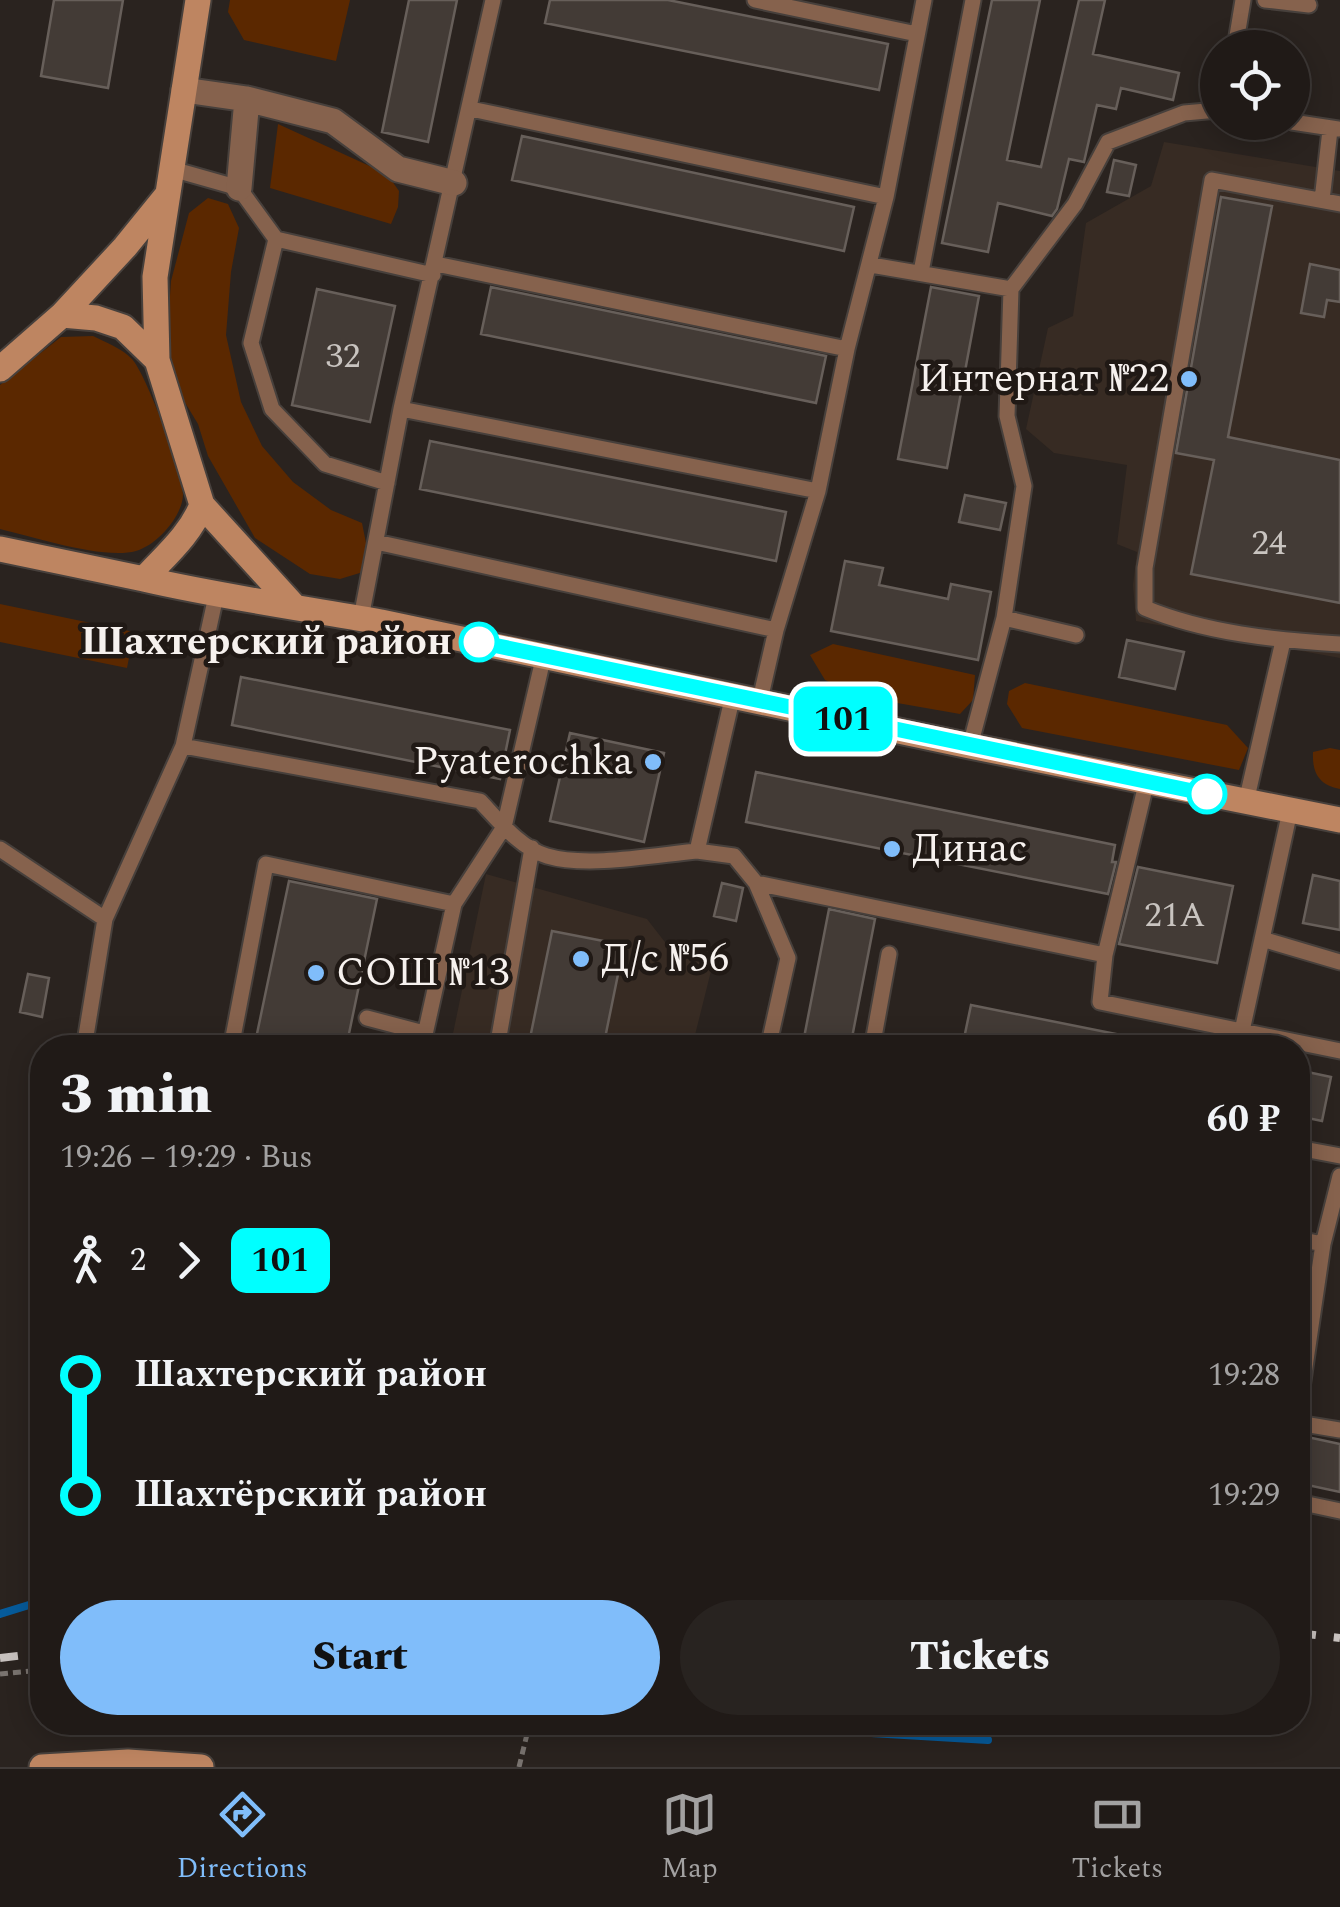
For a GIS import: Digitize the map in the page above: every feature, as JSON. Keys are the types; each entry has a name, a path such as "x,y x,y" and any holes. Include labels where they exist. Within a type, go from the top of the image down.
{"main road":[{"path":"198,0 155,278 158,360 202,505 292,604"},
{"path":"0,369 62,315 126,246 170,182"},
{"path":"62,315 96,318 123,327 158,360"},
{"path":"144,579 194,524 202,505"},
{"path":"0,549 216,596 292,604 1340,820"},
{"path":"42,1767 128,1762 201,1767"}],"street":[{"path":"184,90 247,99 334,121 398,169 454,183"},
{"path":"239,188 247,99"}],"lane":[{"path":"361,618 401,408 493,0"},
{"path":"755,0 917,34"},
{"path":"760,700 776,630 818,490 847,349 871,265 924,0"},
{"path":"921,272 973,0"},
{"path":"1238,30 1243,0"},
{"path":"1266,0 1310,6"},
{"path":"470,109 886,197"},
{"path":"970,746 1004,618 1024,486 1007,416 1011,289 1075,204 1108,142 1184,113 1200,112"},
{"path":"1310,125 1335,129 1322,200"},
{"path":"1340,204 1212,180 1145,568 1145,608 1172,619 1282,641 1340,644"},
{"path":"170,182 239,188 276,240 847,349"},
{"path":"276,240 251,344 272,409 325,464 387,483"},
{"path":"871,265 1011,289"},
{"path":"401,408 818,490"},
{"path":"376,542 776,630"},
{"path":"86,1035 106,919 184,746 216,596"},
{"path":"1004,618 1076,635"},
{"path":"1246,802 1282,641"},
{"path":"424,1035 454,904 504,828 544,655"},
{"path":"697,852 732,695"},
{"path":"184,746 480,802 504,828 546,856 602,860 697,852 734,856 756,883 788,958 771,1035"},
{"path":"1147,780 1106,955 1100,1002 1262,1035"},
{"path":"1242,1031 1290,810"},
{"path":"0,848 106,919"},
{"path":"499,1035 532,848"},
{"path":"233,1035 266,864 454,904"},
{"path":"756,883 1106,955"},
{"path":"1262,939 1340,962"},
{"path":"874,1035 889,954"},
{"path":"366,1018 410,1035"},
{"path":"1310,1045 1340,1051"},
{"path":"1310,1150 1340,1156"},
{"path":"1310,1329 1322,1244 1340,1176"},
{"path":"1310,1242 1322,1244"},
{"path":"1310,1424 1340,1430"},
{"path":"1310,1505 1340,1511"}],"path":[{"path":"0,1674 30,1671"},
{"path":"519,1767 526,1735"}],"shaded area":[{"path":"230,0 350,0 336,61 244,40 228,12"},
{"path":"278,124 387,174 399,191 391,224 270,188"},
{"name":"Интернат №22","path":"1164,142 1340,171 1340,658 1136,621 1133,585 1137,552 1117,544 1127,465 1054,453 1026,429 1048,328 1073,316 1086,223 1151,186"},
{"path":"208,198 228,204 239,228 226,335 241,402 262,446 293,482 331,510 362,523 368,553 363,572 340,579 310,574 255,538 208,456 198,424 178,391 166,355 171,281 189,213"},
{"path":"93,336 124,352 138,368 163,425 182,484 182,503 173,521 152,543 136,551 88,550 0,529 0,385 61,337"},
{"path":"0,604 134,632 127,668 0,642"},
{"path":"833,644 975,675 973,700 960,714 863,697 825,680 810,655"},
{"path":"1025,683 1227,725 1248,748 1239,770 1022,728 1007,704 1009,691"},
{"path":"1340,750 1340,789 1322,781 1314,766 1313,752"},
{"name":"Д/с №56","path":"486,874 647,919 675,955 713,963 695,1035 453,1035"}],"building":[{"path":"54,0 123,0 108,88 41,76"},
{"path":"409,0 457,0 428,142 382,132"},
{"path":"550,0 668,0 888,44 879,90 545,23"},
{"path":"992,0 1040,0 1007,160 1041,167 1079,0 1105,0 1093,54 1179,73 1173,100 1121,88 1116,109 1097,105 1084,162 1069,159 1052,216 998,203 988,252 942,243"},
{"path":"522,136 854,207 844,251 512,180"},
{"path":"1114,160 1136,165 1129,196 1107,192"},
{"path":"1221,197 1272,206 1228,437 1340,460 1340,603 1191,574 1214,460 1176,453"},
{"path":"1310,264 1340,270 1340,302 1327,300 1324,317 1301,313"},
{"path":"491,287 826,356 816,403 481,334"},
{"path":"931,287 979,296 947,468 898,459"},
{"path":"317,289 395,306 370,422 292,405"},
{"path":"430,441 786,512 776,561 420,489"},
{"path":"965,495 1006,503 1000,530 959,522"},
{"path":"845,561 883,568 879,585 948,599 951,584 991,592 978,660 831,631"},
{"path":"1127,640 1184,652 1175,689 1119,677"},
{"path":"241,677 510,730 500,779 232,725"},
{"path":"570,733 664,753 644,842 550,821"},
{"path":"756,772 1115,845 1112,862 1116,862 1108,894 746,822"},
{"path":"1138,867 1233,886 1217,963 1119,944"},
{"path":"1313,875 1340,881 1340,930 1303,923"},
{"name":"СОШ №13","path":"289,881 377,899 349,1035 257,1035"},
{"path":"722,883 743,888 736,921 714,916"},
{"path":"829,909 875,919 853,1035 805,1035"},
{"path":"552,931 624,945 606,1035 531,1035"},
{"path":"28,974 49,978 42,1017 20,1012"},
{"path":"971,1005 1121,1035 965,1035"},
{"path":"1310,1073 1331,1077 1322,1121 1310,1118"},
{"path":"1310,1438 1340,1444 1340,1492 1310,1486"}],"waterway":[{"path":"0,1614 30,1605"},
{"path":"904,1735 988,1740"}],"railway":[{"path":"1310,1634 1340,1638"},
{"path":"0,1658 30,1654"}],"bus line":[{"name":"101","path":"479,642 1207,794"}],"place":[{"name":"Интернат №22","path":"1189,379"},
{"name":"Шахтерский район","path":"479,642"},
{"name":"Pyaterochka","path":"653,762"},
{"name":"Динас","path":"892,849"},
{"name":"Д/с №56","path":"581,959"},
{"name":"СОШ №13","path":"316,973"}]}
